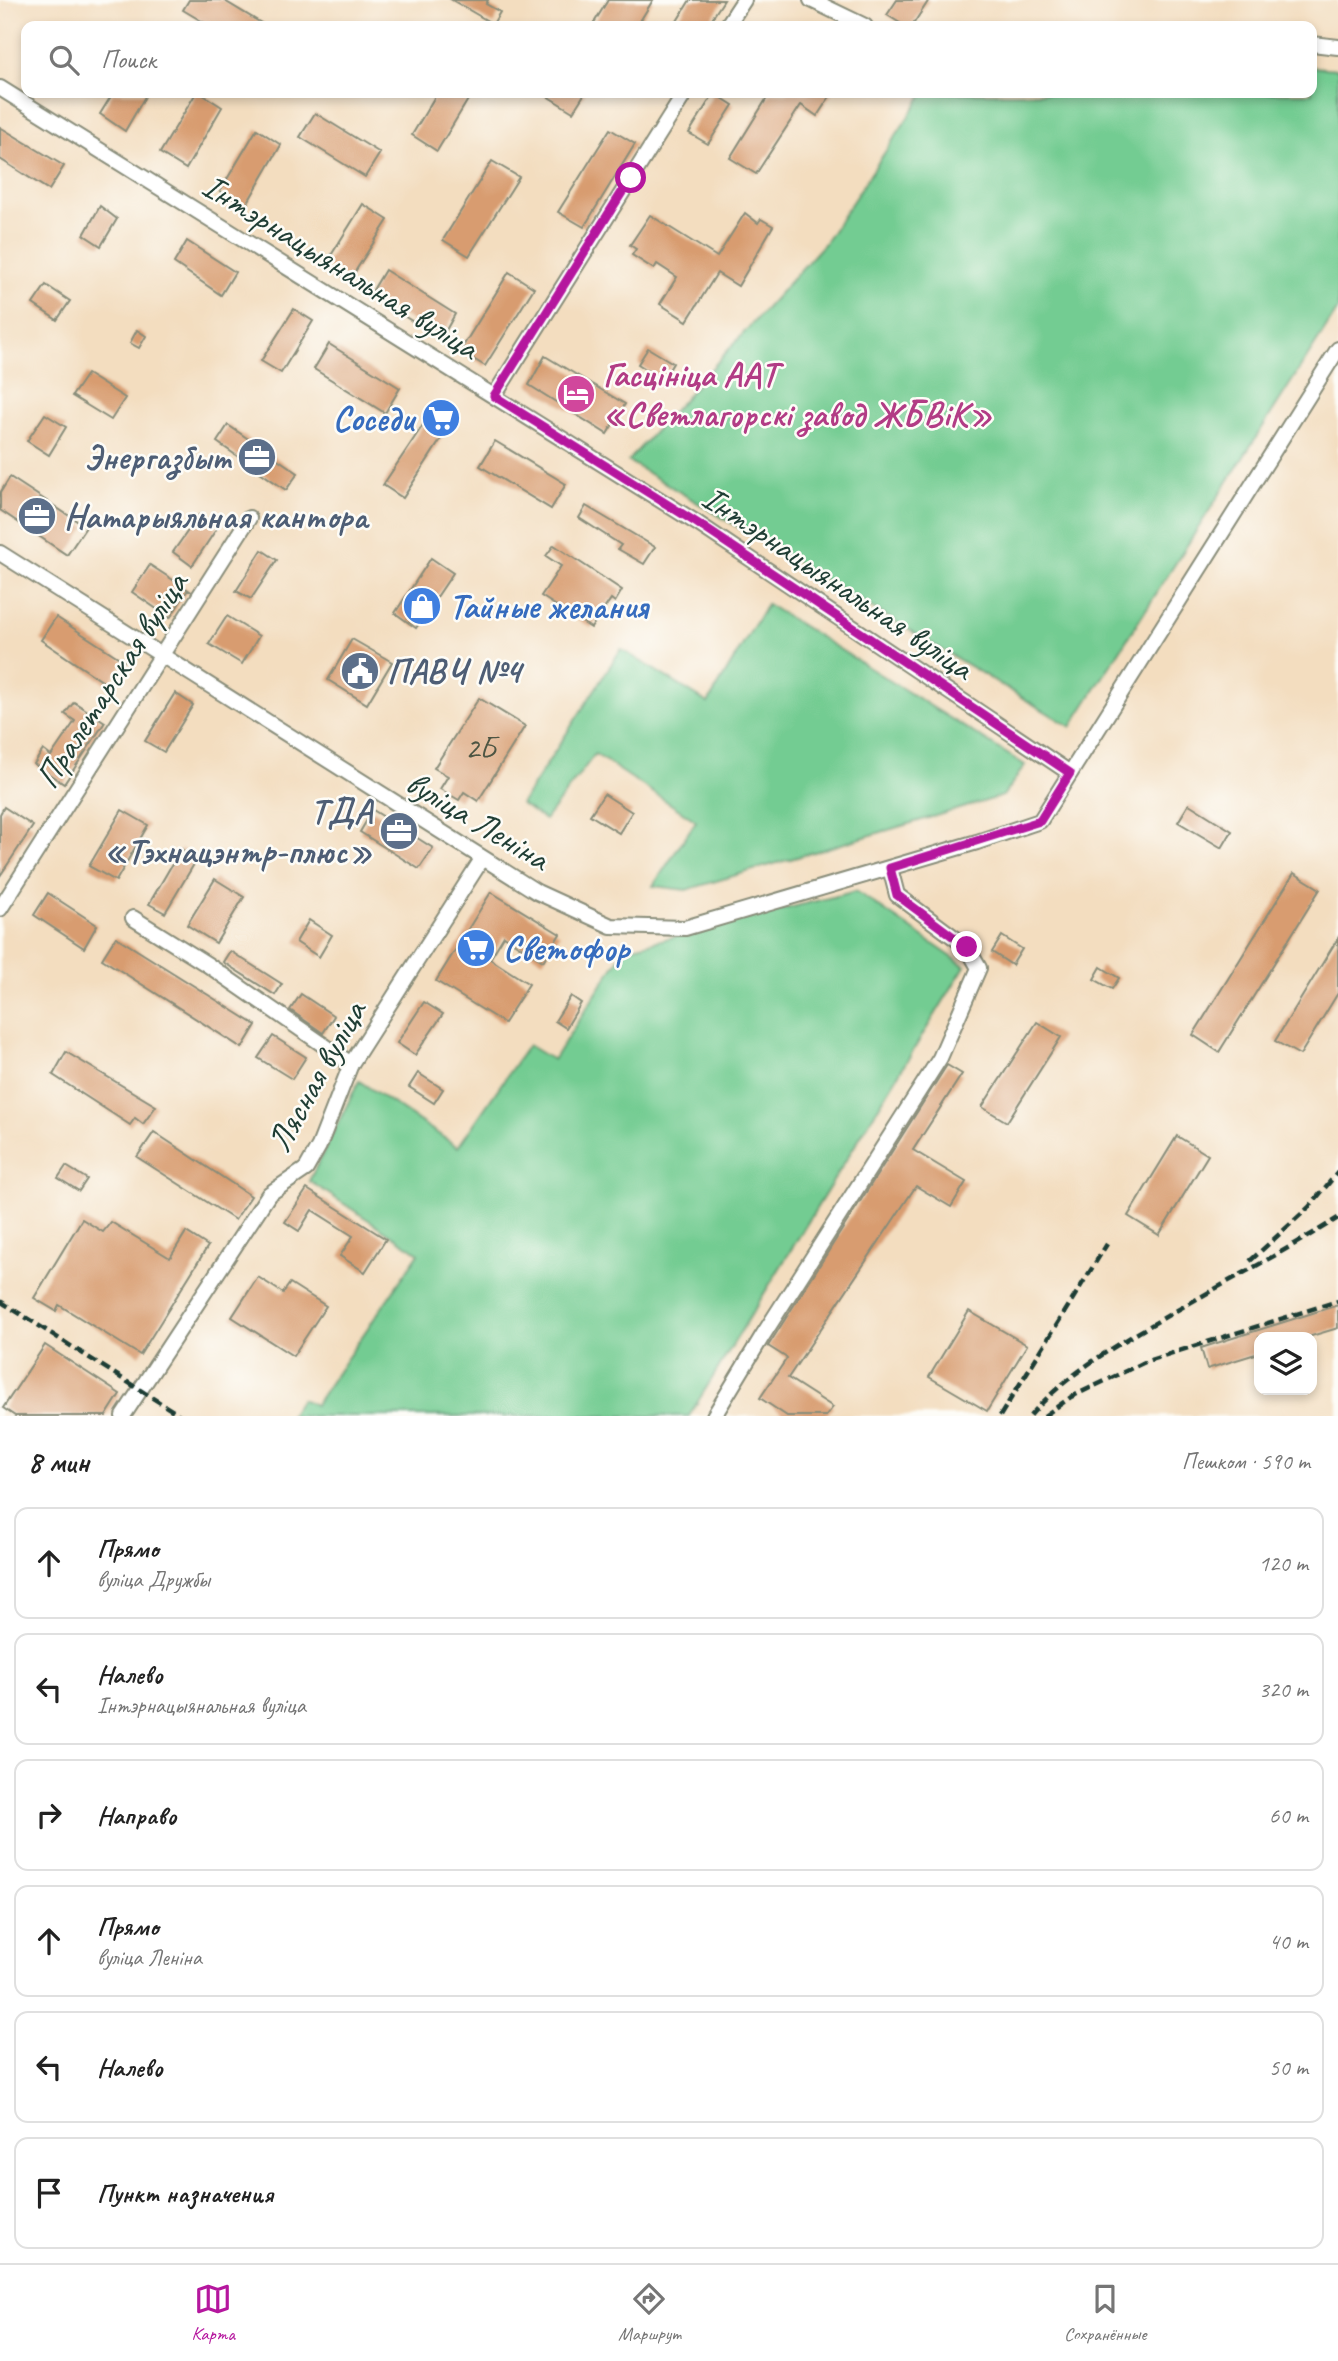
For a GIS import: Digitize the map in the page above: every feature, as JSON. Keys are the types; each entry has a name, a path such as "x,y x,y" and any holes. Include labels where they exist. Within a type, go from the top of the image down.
{"street":[{"path":"730,21 744,0"},
{"path":"811,0 855,21"},
{"path":"1317,45 1338,47"},
{"name":"Інтэрнацыянальная вуліца","path":"0,88 697,523 1070,773"},
{"path":"494,396 682,98"},
{"name":"вуліца Леніна","path":"0,553 537,892 611,926 685,928 1040,821 1338,349"},
{"name":"Пралетарская вуліца","path":"0,909 250,518"},
{"name":"Лясная вуліца","path":"123,1416 268,1194 306,1168 319,1146 351,1064 482,859"},
{"path":"714,1416 940,1058 979,968 967,947 897,895 890,868"},
{"path":"133,918 208,965 351,1064"}],"green space":[{"path":"1317,67 1338,69 1338,309 1071,727 628,461 825,243 921,98 1317,98"},
{"path":"767,604 1025,765 1003,796 686,890 653,886 696,821 595,754 545,820 521,804 621,649 708,703"},
{"path":"856,891 965,966 689,1416 290,1416 301,1399 315,1405 419,1253 309,1181 359,1081 458,1147 528,1045 553,1060 625,949"}],"building":[{"path":"189,0 223,0 258,21 202,21 183,10"},
{"path":"452,0 488,0 486,4 500,12 495,21 488,21"},
{"path":"608,0 653,0 640,21 595,21"},
{"path":"690,0 724,0 710,21 677,21"},
{"path":"897,0 929,0 915,21 897,21 887,15"},
{"path":"110,98 144,98 125,131 100,114"},
{"path":"193,98 208,98 222,107 186,169 160,153"},
{"path":"434,98 469,98 437,151 412,135"},
{"path":"550,98 582,98 573,112"},
{"path":"711,98 722,98 733,105 708,144 689,133"},
{"path":"767,98 829,98 817,116 801,105 756,174 730,158"},
{"path":"315,113 380,153 365,177 300,137"},
{"path":"0,127 64,166 49,190 0,159"},
{"path":"257,129 281,145 245,207 220,191"},
{"path":"610,129 635,144 584,227 558,212"},
{"path":"492,161 519,177 469,256 443,240"},
{"path":"363,204 388,220 349,281 325,265"},
{"path":"100,206 117,219 101,246 84,235"},
{"path":"745,213 758,223 761,219 773,226 738,286 717,273 687,321 660,304 677,277 657,264 654,269 632,255 636,249 630,245 650,215 717,257"},
{"path":"187,241 235,272 221,295 174,263"},
{"path":"385,270 455,314 441,339 370,295"},
{"path":"509,272 534,288 485,366 460,351"},
{"path":"46,285 70,301 57,320 33,304"},
{"path":"294,309 313,321 281,373 261,361"},
{"path":"137,330 146,336 139,348 130,343"},
{"path":"329,344 400,388 385,413 314,369"},
{"path":"648,348 673,363 663,380 638,364"},
{"name":"Гасцініца ААТ «Светлагорскі завод ЖБВіК»","path":"545,356 625,404 607,434 529,385"},
{"path":"87,374 125,398 111,420 72,396"},
{"path":"435,407 454,419 403,498 383,485"},
{"path":"45,414 66,427 49,455 27,441"},
{"name":"Энергазбыт","path":"228,425 298,473 286,490 217,442"},
{"path":"495,441 566,484 551,509 480,466"},
{"path":"10,477 86,527 67,555 0,510 0,493"},
{"path":"586,506 655,547 644,564 618,549 621,545 579,518"},
{"path":"199,515 217,528 192,566 173,552"},
{"path":"554,545 622,590 615,602 611,599 591,628 541,596 561,566 546,556"},
{"path":"262,550 277,560 251,599 236,591"},
{"path":"431,558 453,573 416,628 395,613"},
{"path":"150,565 190,591 187,591 170,618 132,592"},
{"path":"227,616 259,636 242,664 209,644"},
{"path":"56,617 124,661 108,685 41,640"},
{"name":"ПАВЧ №4","path":"352,639 392,662 367,704 328,680"},
{"path":"175,693 193,705 164,752 145,741"},
{"path":"479,698 525,726 478,801 464,792 459,800 440,789 448,776 434,768"},
{"path":"74,702 105,722 64,784 34,764 43,750 51,756 75,721 65,714"},
{"path":"604,794 632,812 619,833 590,815"},
{"path":"1189,804 1232,831 1222,848 1178,822"},
{"path":"4,807 33,826 0,876 0,814"},
{"path":"122,810 148,825 116,881 89,866"},
{"path":"373,810 433,848 419,869 360,832"},
{"path":"181,849 197,859 165,913 149,904"},
{"path":"1294,873 1320,889 1219,1052 1193,1035"},
{"path":"215,879 244,897 216,943 187,925"},
{"name":"Светофор","path":"491,892 560,934 543,961 504,936 490,959 529,984 504,1023 436,981"},
{"path":"48,893 97,925 84,948 34,915"},
{"path":"309,920 332,935 319,957 296,942"},
{"path":"1002,936 1022,949 1012,965 992,952"},
{"path":"116,937 256,1025 242,1048 102,959"},
{"path":"1338,938 1338,993 1300,1055 1275,1041"},
{"path":"230,951 282,984 275,995 223,962"},
{"path":"1101,967 1119,978 1112,989 1094,979"},
{"path":"301,994 334,1016 323,1033 290,1010"},
{"path":"571,996 581,1003 566,1028 555,1021"},
{"path":"424,1002 443,1014 415,1055 397,1043"},
{"path":"1037,1022 1061,1037 1007,1122 982,1107"},
{"path":"273,1036 306,1057 292,1079 258,1058"},
{"path":"66,1052 156,1106 143,1124 135,1118 130,1125 53,1075"},
{"path":"947,1065 962,1074 913,1150 966,1182 951,1207 916,1186 788,1378 833,1407 826,1416 787,1416 760,1398 787,1358 768,1346"},
{"path":"418,1073 443,1089 434,1103 409,1087"},
{"path":"154,1132 251,1196 235,1220 137,1157"},
{"path":"1177,1136 1208,1155 1159,1235 1128,1216"},
{"path":"66,1166 87,1179 79,1191 58,1178"},
{"path":"307,1189 386,1239 365,1272 340,1256 353,1236 312,1210 299,1231 285,1222"},
{"path":"82,1219 103,1232 111,1222 170,1258 186,1232 208,1246 140,1355 59,1305 56,1311 34,1298"},
{"path":"258,1277 283,1293 290,1283 326,1306 293,1356 232,1317"},
{"path":"1338,1305 1338,1328 1317,1334 1317,1332 1254,1332 1254,1355 1207,1369 1201,1348"},
{"path":"969,1311 1027,1345 987,1411 929,1377"},
{"path":"45,1345 120,1394 106,1416 15,1416 3,1408"}],"railway":[{"path":"1250,1261 1309,1207 1338,1172"},
{"path":"1030,1416 1060,1386 1112,1349 1338,1218"},
{"path":"1000,1416 1107,1244"},
{"path":"0,1301 181,1416"},
{"path":"1044,1416 1071,1397 1147,1361 1338,1301"}],"place":[{"name":"Гасцініца ААТ «Светлагорскі завод ЖБВіК»","path":"576,394"},
{"name":"Соседи","path":"441,418"},
{"name":"Энергазбыт","path":"257,457"},
{"name":"Натарыяльная кантора","path":"37,516"},
{"name":"Тайные желания","path":"422,606"},
{"name":"ПАВЧ №4","path":"360,671"},
{"name":"ТДА «Тэхнацэнтр-плюс»","path":"399,831"},
{"name":"Светофор","path":"476,948"}],"route":[{"path":"631,178 494,396 697,523 1070,773 1040,821 890,868 897,895 967,947"}]}
